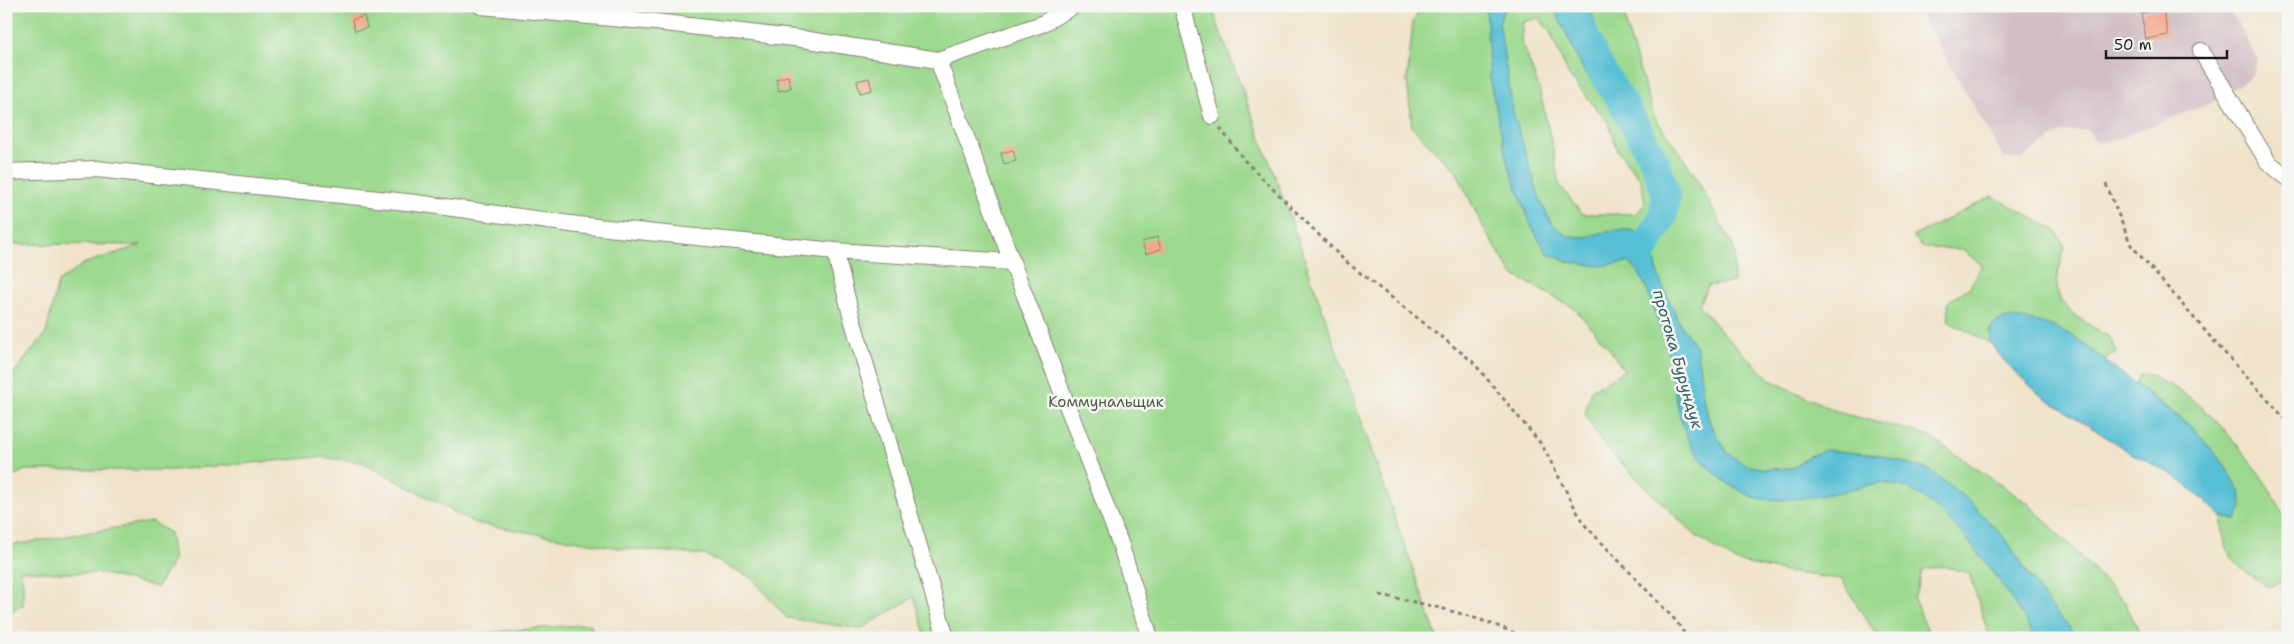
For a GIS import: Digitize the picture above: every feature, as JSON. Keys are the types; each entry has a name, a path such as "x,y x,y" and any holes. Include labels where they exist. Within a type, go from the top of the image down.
{"street":[{"path":"480,6 655,14 938,60 1042,24 1073,6"},
{"path":"1182,6 1212,116"},
{"path":"2201,51 2268,162 2288,178"},
{"path":"938,60 1012,262 1120,543 1150,638"},
{"path":"6,172 106,170 416,203 578,225 835,251 1012,262"},
{"path":"835,251 851,315 946,638"}],"path":[{"path":"1212,116 1226,138 1245,161 1344,260 1472,361 1542,445 1583,523 1678,622 1687,638"},
{"path":"2106,184 2131,245 2213,340 2288,422"},
{"path":"1380,595 1450,610 1495,623 1526,638"}],"shaded area":[{"path":"1920,6 2228,6 2258,61 2251,76 2216,101 2118,139 2097,143 2087,130 2062,132 2021,159 2004,158 1919,11"}],"green space":[{"name":"Коммунальщик","path":"6,6 1211,6 1289,214 1437,638 926,638 914,597 861,629 787,618 752,578 705,555 618,548 475,523 362,462 319,457 173,470 25,470 6,480 6,383 46,333 58,282 85,263 141,245 6,244"},
{"path":"1423,6 1623,6 1627,29 1654,116 1693,172 1735,250 1734,282 1707,286 1699,305 1724,335 1772,381 1841,413 1927,435 2029,504 2125,602 2142,638 1990,638 1969,573 1942,566 1922,571 1914,599 1931,638 1878,638 1841,579 1786,572 1735,561 1695,535 1603,445 1585,414 1591,390 1624,371 1609,348 1574,308 1512,274 1483,227 1457,173 1412,127 1407,81 1413,21","holes":["1538,18 1549,30 1569,76 1608,122 1618,151 1641,180 1645,203 1637,214 1582,214 1559,184 1539,88 1521,40 1523,22"]},
{"path":"1993,196 2055,230 2065,246 2056,282 2060,300 2077,317 2110,338 2116,352 2104,360 2073,336 1990,329 1990,343 1949,322 1948,302 1970,287 1982,265 1961,249 1924,248 1912,237"},
{"path":"2141,373 2171,386 2198,404 2236,443 2262,478 2282,512 2287,526 2289,539 2288,554 2282,582 2268,587 2233,560 2225,542 2222,517 2237,520 2194,429 2136,384"},
{"path":"152,522 170,533 174,560 157,587 99,573 57,573 20,570 23,584 23,605 6,614 6,546"},
{"path":"590,624 596,638 462,638 481,633"}],"water":[{"name":"протока Бурундук","path":"1486,6 1505,6 1499,23 1513,112 1540,200 1552,224 1567,236 1585,237 1613,230 1632,230 1646,238 1654,256 1659,278 1680,324 1697,348 1703,396 1710,424 1728,453 1745,465 1766,469 1793,468 1809,456 1826,450 1880,455 1929,470 1968,500 2006,539 2043,597 2078,638 2035,638 2011,598 1976,550 1937,508 1917,494 1891,484 1877,484 1811,497 1763,499 1754,497 1730,485 1703,462 1692,447 1685,432 1676,400 1665,341 1646,288 1638,272 1628,262 1601,266 1569,262 1547,253 1532,228 1508,164 1490,82"},
{"path":"1553,6 1591,6 1599,38 1619,90 1613,95 1604,95 1585,73"},
{"path":"2008,318 2042,323 2073,336 2194,429 2223,463 2240,490 2242,508 2236,520 2222,517 2172,474 2134,455 2039,394 2010,367 1990,343 1990,329 1996,322"}],"building":[{"path":"2163,9 2168,35 2146,39 2141,13"},
{"path":"364,16 367,28 355,31 352,20"},
{"path":"788,76 791,88 779,91 776,79"},
{"path":"869,78 872,90 860,93 857,81"},
{"path":"1013,150 1016,161 1004,164 1001,153"},
{"path":"1157,237 1161,249 1146,254 1142,242"}],"waterway":[{"path":"1569,6 1598,65 1623,104 1653,158 1666,194 1663,216 1644,250"}]}
